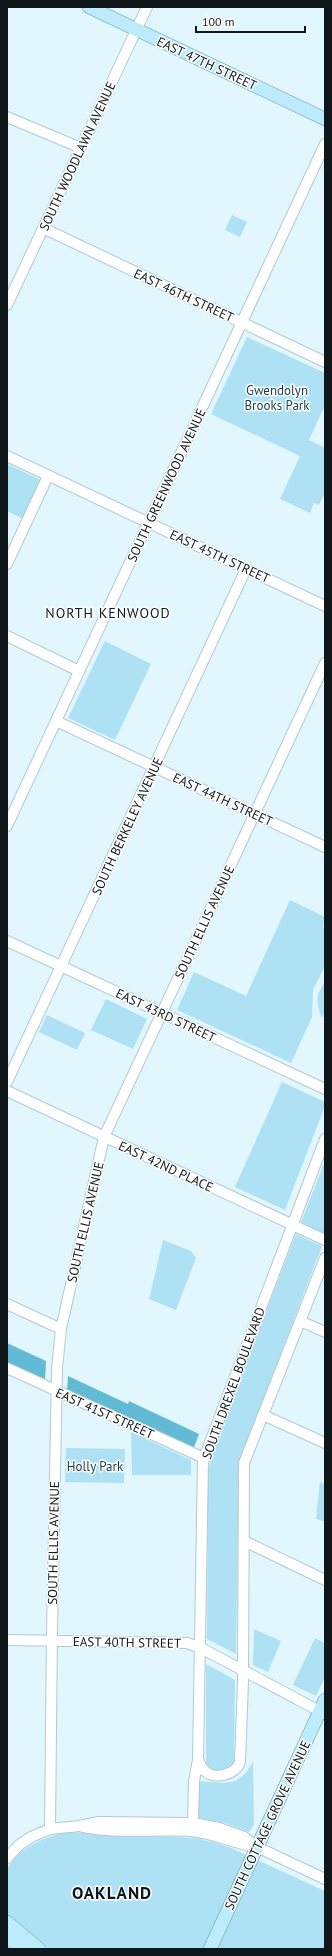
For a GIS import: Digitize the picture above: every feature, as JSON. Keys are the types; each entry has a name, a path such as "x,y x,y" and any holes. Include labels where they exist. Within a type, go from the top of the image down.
{"main road":[{"name":"EAST 47TH STREET","path":"88,7 325,119"},
{"name":"SOUTH COTTAGE GROVE AVENUE","path":"210,1949 323,1709"},
{"path":"7,1922 30,1947"},
{"path":"7,1936 30,1947"}],"street":[{"name":"SOUTH WOODLAWN AVENUE","path":"7,305 147,7"},
{"path":"7,117 81,148"},
{"name":"SOUTH GREENWOOD AVENUE","path":"7,826 325,144"},
{"name":"EAST 46TH STREET","path":"43,228 325,362"},
{"name":"EAST 45TH STREET","path":"7,456 325,606"},
{"path":"7,564 48,476"},
{"name":"SOUTH BERKELEY AVENUE","path":"7,1082 246,569"},
{"path":"7,636 79,671"},
{"name":"SOUTH ELLIS AVENUE","path":"50,1829 57,1368 61,1329 104,1136 325,663"},
{"name":"EAST 44TH STREET","path":"56,721 325,847"},
{"name":"EAST 43RD STREET","path":"7,941 325,1089"},
{"name":"EAST 42ND PLACE","path":"7,1091 325,1240"},
{"name":"SOUTH DREXEL BOULEVARD","path":"193,1823 194,1781 198,1760 204,1458 325,1139"},
{"path":"198,1760 205,1772 210,1774 229,1774 238,1767 243,1671 244,1462 325,1258"},
{"path":"7,1304 61,1329"},
{"path":"300,1320 325,1332"},
{"name":"EAST 41ST STREET","path":"7,1368 204,1458"},
{"path":"263,1415 325,1443"},
{"path":"244,1541 325,1580"},
{"name":"EAST 40TH STREET","path":"7,1640 187,1643 201,1648 243,1671 323,1709"},
{"path":"7,1858 19,1845 30,1837 50,1829 99,1822 193,1823 220,1828 244,1837 257,1847 325,1879"},
{"path":"79,1826 100,1830 193,1831 217,1836 240,1845 257,1847"}],"green space":[{"path":"232,215 247,222 240,237 225,230"},
{"name":"Gwendolyn Brooks Park","path":"247,337 325,373 325,405 309,440 325,448 325,492 319,505 314,503 310,513 280,499 300,456 211,414"},
{"path":"7,464 39,479 40,482 23,519 7,511"},
{"path":"105,641 151,664 115,740 68,718"},
{"path":"290,900 325,917 323,927 325,928 325,966 313,990 312,1017 291,1063 177,1010 194,972 246,996"},
{"path":"325,982 325,1012 322,1018 318,1004 318,996 319,991"},
{"path":"106,999 147,1019 133,1049 91,1030"},
{"path":"47,1015 85,1033 77,1050 39,1032"},
{"path":"282,1082 325,1102 325,1106 285,1210 235,1187"},
{"path":"325,1161 325,1234 301,1222"},
{"path":"296,1234 322,1246 239,1463 236,1654 207,1639 208,1474 212,1452"},
{"path":"163,1240 191,1251 196,1258 176,1310 149,1299"},
{"path":"131,1432 191,1460 191,1475 132,1475"},
{"name":"Holly Park","path":"66,1448 125,1449 124,1483 65,1482"},
{"path":"320,1482 325,1484 325,1522 316,1519"},
{"path":"254,1629 281,1641 268,1672 253,1665"},
{"path":"315,1638 325,1643 325,1677 316,1696 293,1685"},
{"path":"206,1664 235,1680 234,1763 228,1770 213,1770 206,1765"},
{"path":"253,1761 254,1825 249,1832 225,1823 198,1818 199,1781 225,1783 237,1780 243,1776"},
{"path":"67,1832 196,1838 229,1847 325,1891 325,1949 49,1949 7,1915 7,1871 18,1854 33,1844"}],"shaded area":[{"path":"7,1343 46,1361 45,1381 7,1363"},
{"path":"68,1376 128,1404 129,1401 199,1434 193,1450 67,1390"}],"district":[{"name":"NORTH KENWOOD","path":"108,613"},
{"name":"OAKLAND","path":"112,1893"}]}
